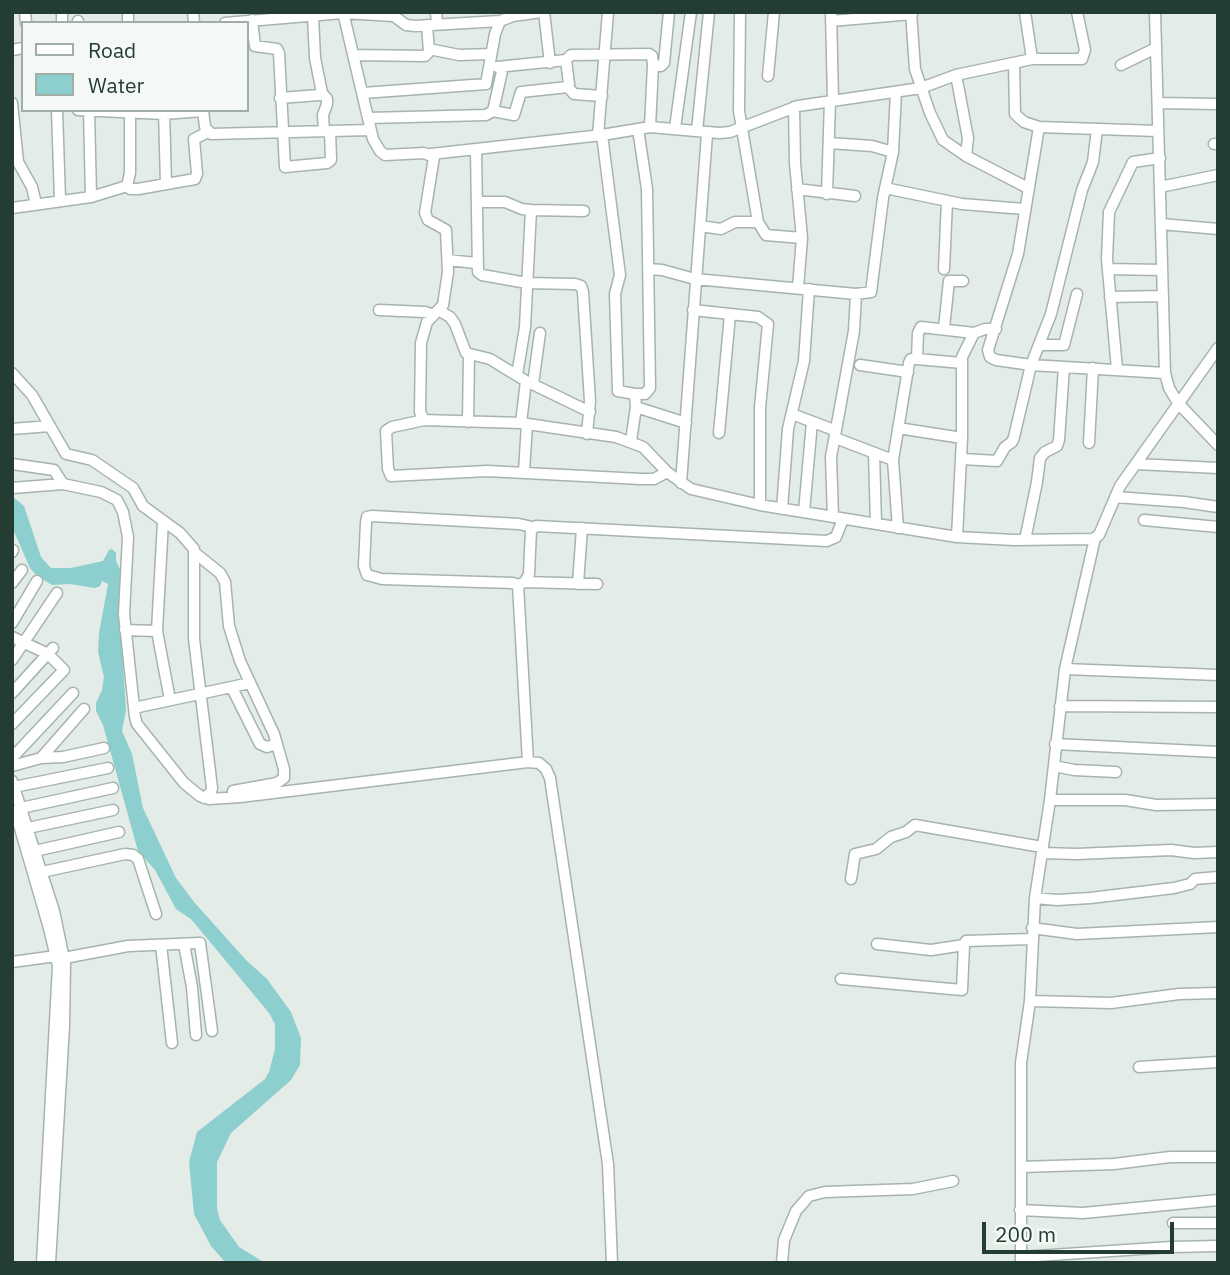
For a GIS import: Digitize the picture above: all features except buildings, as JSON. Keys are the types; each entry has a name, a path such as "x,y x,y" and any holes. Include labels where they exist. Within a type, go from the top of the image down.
{"street":[{"path":"235,21 291,14 313,16 343,12 394,16 409,26 434,20 500,21 513,16 542,12 550,63"},
{"path":"343,12 371,130 380,151 386,155 476,150 600,136 650,127 730,132 794,107 921,88 956,75 1032,59 1084,57 1077,12"},
{"path":"608,12 600,136 620,275 615,294 618,391 645,394 650,388 647,189 638,130"},
{"path":"653,65 661,66 665,60 669,12"},
{"path":"675,128 691,12"},
{"path":"681,483 700,226 709,12"},
{"path":"740,12 738,98 758,222 766,235 802,238"},
{"path":"768,76 774,12"},
{"path":"1025,12 1032,59"},
{"path":"1155,12 1165,373 1169,388 1178,403 1218,444"},
{"path":"827,194 832,100 831,17 911,13 915,69 930,113 943,140 966,156 1028,188"},
{"path":"256,17 255,46 278,51 284,164 288,167 327,163 331,160 323,115 327,99 322,93 315,58 313,16"},
{"path":"354,55 425,56 429,49 434,20"},
{"path":"363,93 486,84 500,21"},
{"path":"1121,65 1156,48"},
{"path":"429,49 459,55 491,54"},
{"path":"490,66 550,63 566,60 571,55 649,54 652,56 653,65 650,127"},
{"path":"566,60 568,87"},
{"path":"1014,63 1015,114 1024,122 1039,127 1158,131"},
{"path":"493,111 503,67"},
{"path":"956,75 968,138 966,156"},
{"path":"568,87 575,94 601,96"},
{"path":"368,118 469,116 486,115 493,111 514,115 520,93 568,87"},
{"path":"649,269 695,279 870,292 873,287 885,188 893,152 896,92"},
{"path":"280,98 322,93"},
{"path":"1158,103 1218,104"},
{"path":"794,107 802,238 798,288"},
{"path":"15,108 18,162 32,187 36,204"},
{"path":"57,112 60,200"},
{"path":"89,112 91,197"},
{"path":"127,186 130,173 130,112"},
{"path":"164,112 166,184"},
{"path":"203,112 208,132"},
{"path":"1039,127 1018,254 988,350 990,357 1031,365 1165,373"},
{"path":"962,458 997,461 1005,447 1012,442 1031,365 1051,314 1085,179 1093,162 1097,129"},
{"path":"127,186 138,190 197,177 194,138 208,132 371,130"},
{"path":"830,143 872,146 893,152"},
{"path":"476,150 477,270 482,275 527,283 581,286 590,412 587,433"},
{"path":"424,420 420,412 421,343 427,322 437,313 446,292 448,260 446,230 428,220 425,213 434,161 431,154"},
{"path":"1117,369 1108,269 1109,212 1130,165 1138,160 1160,158"},
{"path":"1160,187 1218,175"},
{"path":"12,208 91,197 127,186"},
{"path":"885,188 947,201 1024,209"},
{"path":"797,190 855,197"},
{"path":"944,268 947,201"},
{"path":"477,202 505,202 522,209 584,211"},
{"path":"524,472 524,340 531,209"},
{"path":"700,226 721,229 735,222 758,222"},
{"path":"1161,225 1218,229"},
{"path":"448,260 477,262"},
{"path":"1108,269 1162,270"},
{"path":"944,328 949,281 962,281"},
{"path":"782,509 787,438 804,361 809,289"},
{"path":"597,584 382,579 367,575 364,572 367,517 827,541 836,537 838,518 831,457 854,331 856,293"},
{"path":"1039,345 1064,345 1077,294"},
{"path":"1110,297 1163,296"},
{"path":"379,310 437,313 450,317 464,350 469,355 490,359 525,380 590,412"},
{"path":"693,310 758,317 768,324 760,408 760,505"},
{"path":"719,433 730,316"},
{"path":"917,359 919,329 923,327 974,333 996,329"},
{"path":"525,380 540,333"},
{"path":"957,537 962,458 962,363 964,349 974,333"},
{"path":"1218,348 1115,496 1099,535 1095,538 1065,669 1050,800 1035,898 1030,1001 1021,1051 1020,1210 1021,1260 1171,1247 1218,1247"},
{"path":"468,422 469,355"},
{"path":"898,528 893,460 911,359 962,363"},
{"path":"860,365 908,372"},
{"path":"1025,540 1040,458 1042,454 1057,446 1059,440 1064,367"},
{"path":"1089,443 1093,368"},
{"path":"12,373 33,395 66,454 92,460 133,488 143,506 186,540 195,553 220,573 225,582 229,626 277,744 284,778 243,790 207,795"},
{"path":"631,441 635,394"},
{"path":"636,407 686,423"},
{"path":"792,414 834,432 838,439 893,460"},
{"path":"667,472 654,479 524,472 453,472 391,476 388,469 386,431 392,427 424,420 524,423 631,441 643,447 681,483 703,493 760,505 957,537 1025,540 1095,538"},
{"path":"804,512 812,422"},
{"path":"12,429 50,426"},
{"path":"898,428 962,438"},
{"path":"874,453 876,524"},
{"path":"12,464 54,470 64,484"},
{"path":"1136,464 1218,468"},
{"path":"12,488 64,484 101,492 117,500 123,512 128,537 125,630 137,724 184,783 207,795 240,797 528,762 539,763 550,778 608,1164 612,1263"},
{"path":"1115,496 1218,507"},
{"path":"1144,520 1218,527"},
{"path":"163,521 158,631 170,700"},
{"path":"528,762 521,584 529,574 532,527"},
{"path":"578,584 582,528"},
{"path":"195,553 193,621 211,772 207,795"},
{"path":"12,583 22,570"},
{"path":"12,622 37,581"},
{"path":"12,660 57,593"},
{"path":"125,630 158,631"},
{"path":"12,637 50,651 64,670 12,724"},
{"path":"12,693 50,651"},
{"path":"1065,669 1218,676"},
{"path":"134,708 250,682"},
{"path":"232,688 260,744 267,747 277,744"},
{"path":"12,758 73,694"},
{"path":"1060,705 1218,707"},
{"path":"41,758 84,709"},
{"path":"1055,744 1218,752"},
{"path":"12,766 41,758 63,757 104,748"},
{"path":"1054,766 1116,772"},
{"path":"50,1263 64,1026 60,957 54,911 13,784 108,768"},
{"path":"21,808 113,788"},
{"path":"1050,800 1125,800 1146,805 1218,804"},
{"path":"12,801 60,957 42,1263"},
{"path":"28,828 113,810"},
{"path":"851,879 855,854 876,849 891,837 906,832 915,825 1042,850 1077,854 1171,850 1218,852"},
{"path":"35,851 119,832"},
{"path":"42,872 125,854 133,855 138,859 156,914"},
{"path":"1035,898 1090,898 1174,887 1190,884 1195,879 1218,877"},
{"path":"877,944 931,950 964,945 972,940 1032,934 1218,927"},
{"path":"12,962 128,946 200,943 212,1031"},
{"path":"184,944 192,987 196,1035"},
{"path":"161,945 172,1043"},
{"path":"841,979 962,990 964,945"},
{"path":"1030,1001 1111,1003 1179,994 1218,993"},
{"path":"1139,1067 1218,1062"},
{"path":"1021,1167 1114,1164 1170,1157 1218,1157"},
{"path":"782,1263 784,1240 796,1211 808,1196 825,1192 913,1189 953,1181"},
{"path":"1020,1210 1083,1213 1218,1200"},
{"path":"1173,1223 1218,1223"}],"water":[{"path":"12,496 24,506 41,557 51,568 71,568 103,561 109,550 112,549 116,553 120,569 120,619 126,710 122,731 132,754 143,808 176,878 246,960 267,979 291,1012 301,1038 300,1065 291,1080 231,1133 217,1162 217,1208 220,1220 239,1247 265,1263 226,1263 211,1246 194,1214 189,1162 197,1132 265,1079 275,1049 275,1024 269,1013 191,919 176,909 155,870 138,851 103,725 96,711 104,677 98,652 108,584 102,581 100,586 95,588 70,584 52,585 36,575 30,568 12,527"}]}
